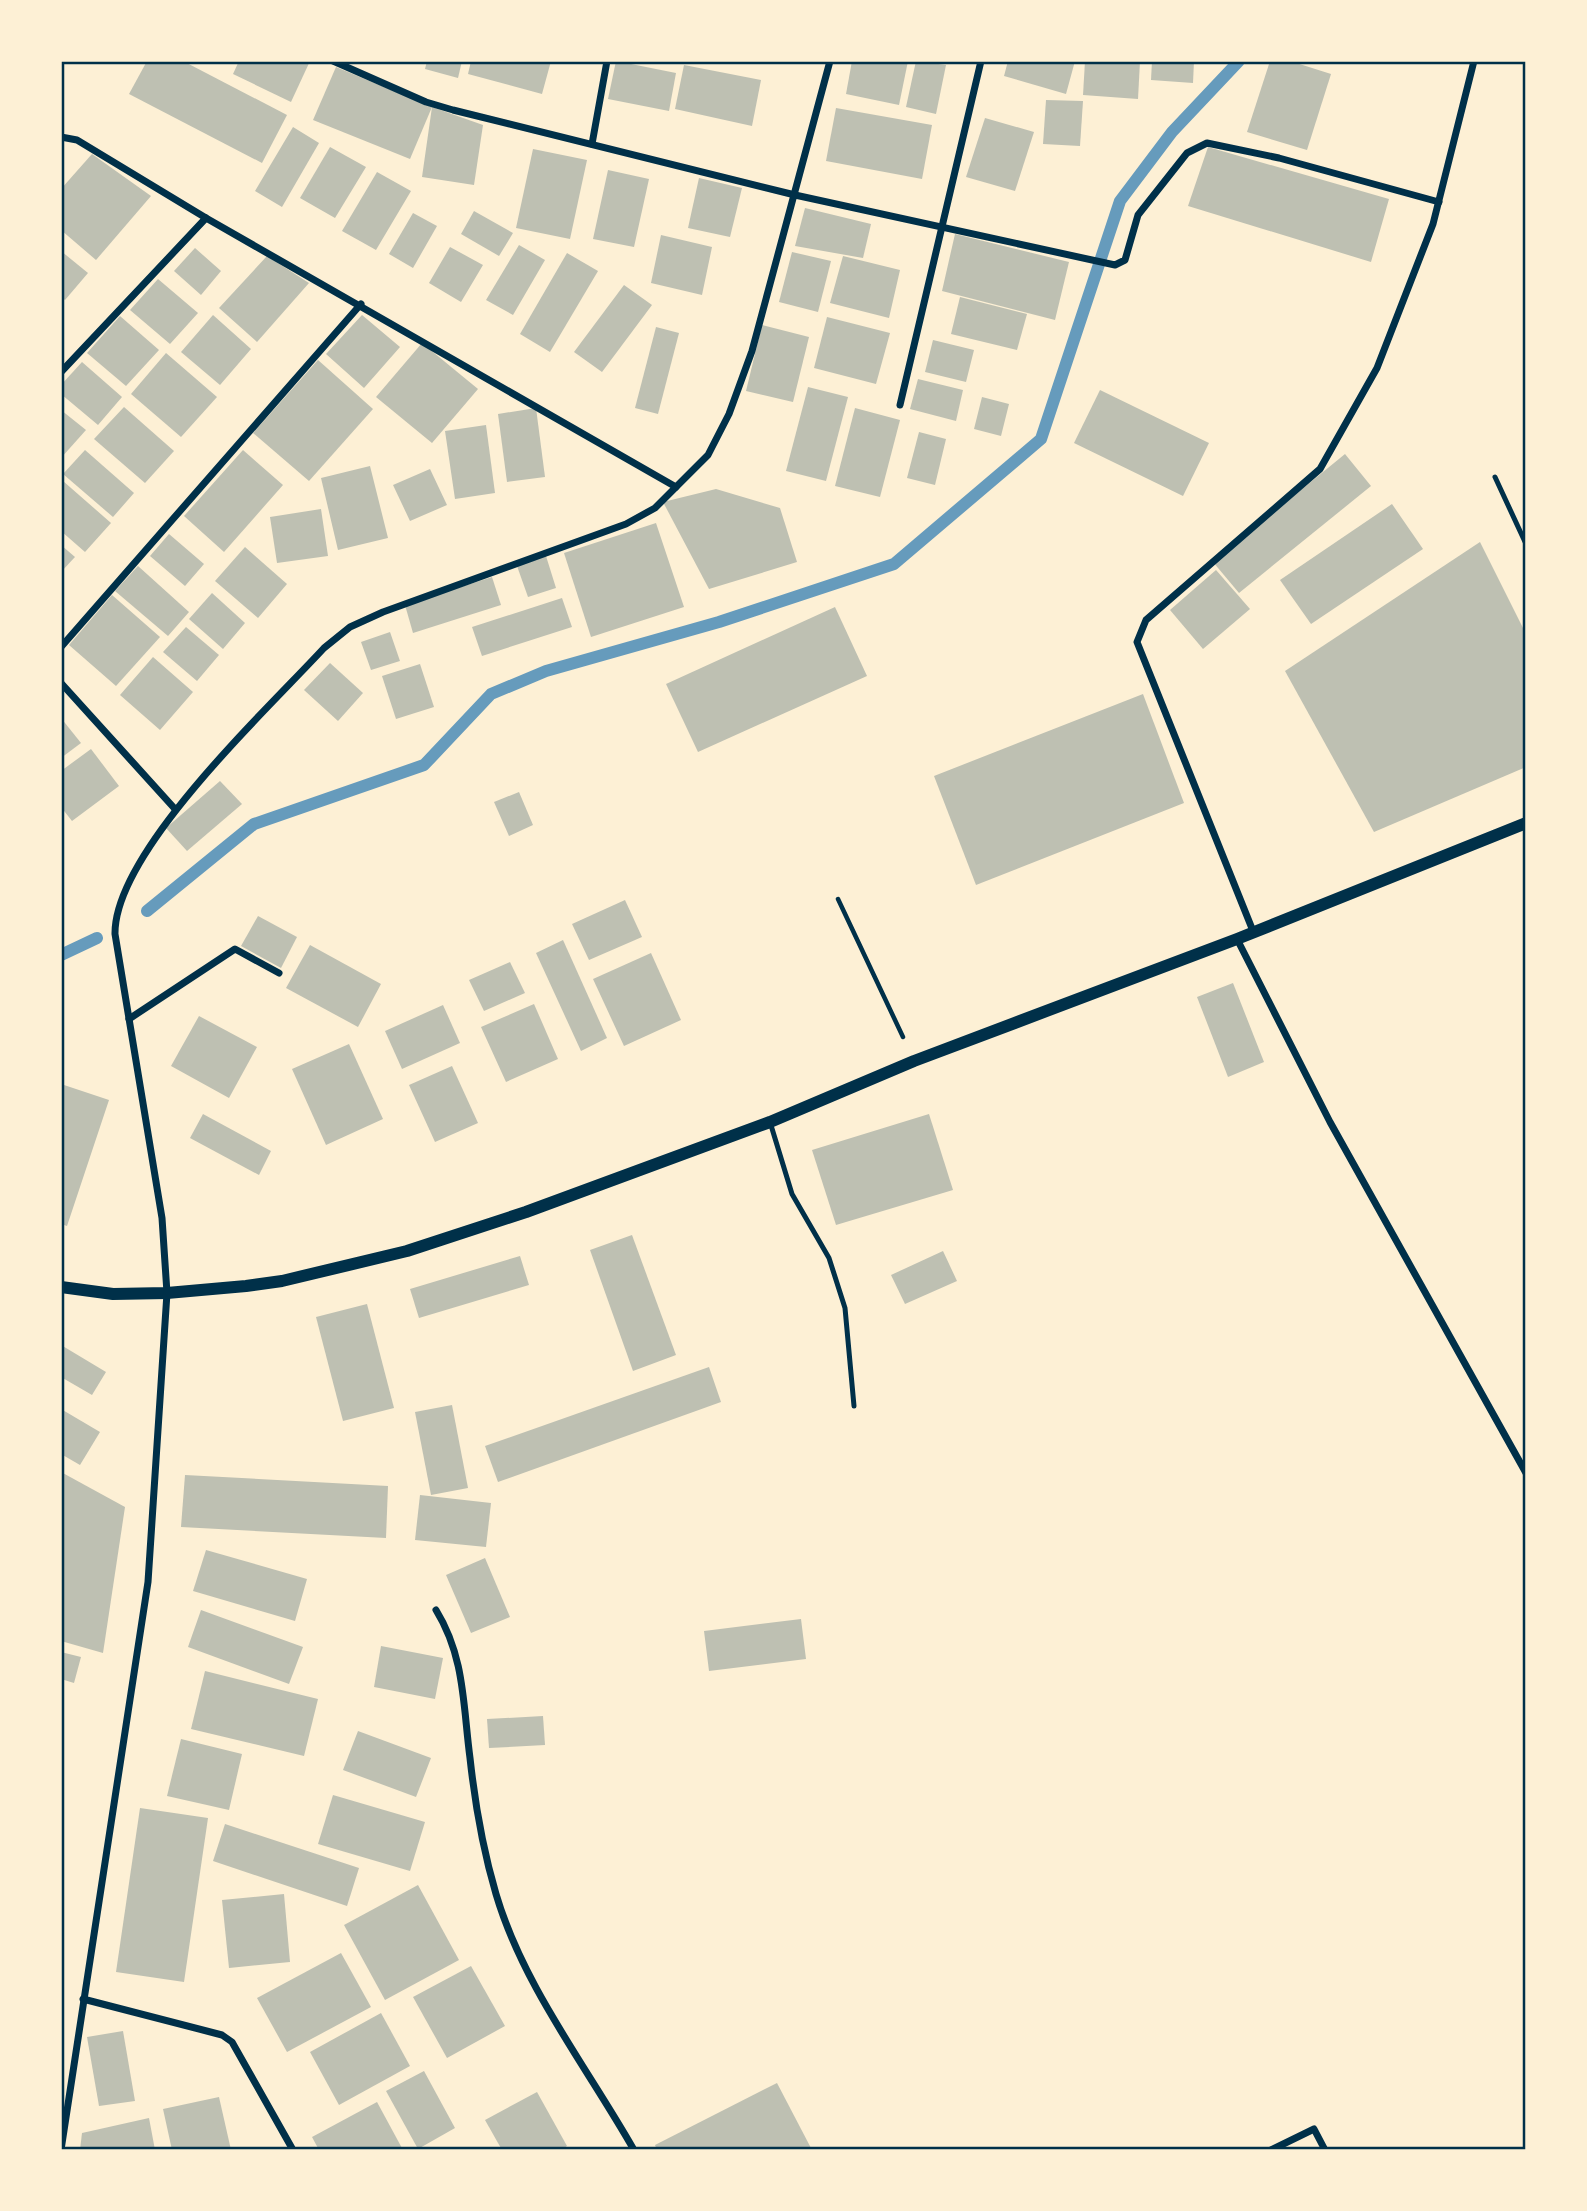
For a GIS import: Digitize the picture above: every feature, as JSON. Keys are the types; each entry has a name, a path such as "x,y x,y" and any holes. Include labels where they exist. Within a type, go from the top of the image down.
{"street":[{"path":"333,61 426,102 796,195 1115,265 1125,260 1138,215 1162,183 1187,153 1207,143 1279,158 1439,202"},
{"path":"592,144 607,61"},
{"path":"61,2150 148,1582 167,1293 162,1218 116,934 117,908 126,886 175,809 324,648 350,627 383,612 626,524 655,508 708,455 729,414 752,351 830,61"},
{"path":"900,405 981,61"},
{"path":"1254,931 1137,642 1146,620 1320,470 1377,368 1439,202 1474,61"},
{"path":"61,137 77,140 206,218 361,304 676,487"},
{"path":"61,372 206,218"},
{"path":"61,647 361,304"},
{"path":"61,683 175,809"},
{"path":"61,1287 113,1294 167,1293 282,1281 407,1251 539,1207 770,1122 914,1061 1237,939 1526,823"},
{"path":"1237,939 1330,1122 1526,1473"},
{"path":"129,1019 235,949 279,973"},
{"path":"436,1610 452,1639 460,1665 475,1794 497,1897 532,1980 634,2150"},
{"path":"83,1999 222,2035 232,2042 293,2150"},
{"path":"1271,2150 1314,2129 1325,2150"}],"lane":[{"path":"1495,477 1526,544"},
{"path":"770,1122 792,1194 829,1258 845,1308 854,1406"}],"path":[{"path":"838,899 914,1061"}],"building":[{"path":"147,61 183,61 287,115 262,163 129,94"},
{"path":"239,61 310,61 291,102 233,74"},
{"path":"427,61 462,61 458,78 425,69"},
{"path":"471,61 551,61 542,94 468,74"},
{"path":"616,61 676,73 669,111 608,99"},
{"path":"852,61 908,61 899,105 846,94"},
{"path":"916,61 946,65 936,114 906,107"},
{"path":"1008,61 1075,61 1066,94 1004,76"},
{"path":"1085,61 1140,61 1138,99 1083,95"},
{"path":"1152,61 1194,61 1193,83 1151,80"},
{"path":"1270,61 1290,61 1331,74 1307,150 1247,132"},
{"path":"684,65 761,80 752,126 675,109"},
{"path":"336,67 432,107 410,159 313,120"},
{"path":"1046,100 1083,101 1080,146 1043,144"},
{"path":"432,107 483,125 474,185 422,177"},
{"path":"836,108 932,125 922,179 826,161"},
{"path":"985,118 1034,132 1015,191 966,177"},
{"path":"293,127 319,143 282,207 255,191"},
{"path":"330,147 366,167 335,218 300,198"},
{"path":"1208,147 1389,199 1371,262 1188,206"},
{"path":"533,149 587,160 570,239 516,228"},
{"path":"92,154 151,196 96,260 61,230 61,189"},
{"path":"608,170 649,179 634,247 593,239"},
{"path":"377,172 411,191 376,250 342,231"},
{"path":"699,178 742,188 730,237 688,228"},
{"path":"805,208 871,224 863,258 795,246"},
{"path":"474,211 513,233 499,256 461,234"},
{"path":"413,213 437,226 413,268 389,254"},
{"path":"955,234 1069,262 1055,320 942,291"},
{"path":"661,235 712,247 702,295 651,283"},
{"path":"519,245 545,260 513,315 486,300"},
{"path":"450,247 483,265 461,302 429,283"},
{"path":"195,248 221,271 201,295 174,271"},
{"path":"61,251 88,273 65,300 61,297"},
{"path":"792,252 831,261 818,312 779,302"},
{"path":"567,253 598,271 550,352 520,334"},
{"path":"267,256 309,283 257,342 219,308"},
{"path":"843,256 900,270 889,318 830,303"},
{"path":"158,279 198,313 170,344 130,310"},
{"path":"624,285 652,305 602,372 574,352"},
{"path":"960,297 1027,314 1017,350 951,334"},
{"path":"213,315 251,349 220,385 181,352"},
{"path":"362,315 400,347 364,388 326,354"},
{"path":"120,316 159,350 126,386 87,353"},
{"path":"827,317 890,333 876,384 814,368"},
{"path":"762,325 809,337 793,402 746,391"},
{"path":"656,327 679,333 658,414 635,408"},
{"path":"933,340 974,350 966,382 925,372"},
{"path":"422,343 478,389 432,443 376,397"},
{"path":"166,353 217,397 181,437 131,394"},
{"path":"318,360 373,409 309,481 253,433"},
{"path":"82,362 122,397 98,425 61,394 61,385"},
{"path":"918,379 963,390 956,421 910,409"},
{"path":"808,387 848,397 826,481 786,471"},
{"path":"1100,390 1209,443 1183,496 1074,443"},
{"path":"982,397 1009,404 1001,436 974,429"},
{"path":"124,407 174,451 145,483 94,439"},
{"path":"536,408 545,477 507,482 498,414"},
{"path":"855,408 900,420 880,497 835,486"},
{"path":"61,410 86,430 61,458"},
{"path":"486,425 495,493 455,499 445,431"},
{"path":"919,432 946,439 935,485 907,478"},
{"path":"85,450 134,493 113,517 63,474"},
{"path":"243,450 283,485 224,552 184,516"},
{"path":"1345,454 1371,486 1239,593 1213,562"},
{"path":"370,466 388,538 338,550 321,478"},
{"path":"430,469 447,505 410,521 393,485"},
{"path":"63,481 111,523 85,552 61,531"},
{"path":"716,489 780,508 797,562 709,589 663,502"},
{"path":"1392,504 1423,549 1311,624 1280,580"},
{"path":"321,509 328,556 277,563 270,517"},
{"path":"656,523 684,607 591,637 564,553"},
{"path":"169,534 204,564 185,586 150,556"},
{"path":"1480,542 1526,634 1526,767 1374,832 1285,671"},
{"path":"61,545 75,557 61,572"},
{"path":"245,547 287,584 258,618 215,581"},
{"path":"546,556 556,588 528,597 517,566"},
{"path":"138,566 189,612 168,636 115,591"},
{"path":"1216,570 1250,609 1203,649 1170,610"},
{"path":"492,577 501,605 413,633 405,605"},
{"path":"212,593 245,623 223,649 189,619"},
{"path":"112,595 160,637 116,686 69,645"},
{"path":"562,598 572,627 482,656 472,627"},
{"path":"835,607 867,676 698,752 666,684"},
{"path":"186,627 219,655 197,681 163,652"},
{"path":"390,632 400,661 371,670 361,642"},
{"path":"153,657 193,692 160,730 120,695"},
{"path":"330,663 363,693 338,721 304,690"},
{"path":"420,664 434,707 396,719 382,676"},
{"path":"1143,694 1184,803 976,885 934,776"},
{"path":"61,718 81,743 61,758"},
{"path":"91,749 119,786 72,821 61,807 61,771"},
{"path":"220,781 242,804 187,851 166,828"},
{"path":"519,792 533,825 509,836 494,802"},
{"path":"625,900 642,937 589,960 572,924"},
{"path":"258,916 297,937 281,968 241,946"},
{"path":"563,940 607,1038 581,1051 536,953"},
{"path":"310,945 381,984 358,1027 286,988"},
{"path":"651,953 681,1020 624,1046 593,979"},
{"path":"510,962 525,993 484,1011 469,980"},
{"path":"1233,983 1264,1062 1228,1077 1197,997"},
{"path":"534,1004 558,1059 506,1082 481,1027"},
{"path":"443,1005 460,1043 402,1069 385,1031"},
{"path":"199,1016 257,1047 229,1098 171,1066"},
{"path":"349,1044 383,1119 326,1145 292,1069"},
{"path":"452,1066 478,1123 435,1142 409,1085"},
{"path":"61,1084 109,1100 67,1226 61,1224"},
{"path":"203,1114 271,1151 259,1175 190,1138"},
{"path":"929,1114 953,1190 836,1225 812,1150"},
{"path":"632,1235 676,1355 633,1371 590,1250"},
{"path":"943,1251 957,1281 905,1304 891,1275"},
{"path":"520,1256 529,1285 419,1318 410,1289"},
{"path":"367,1304 394,1408 343,1421 316,1317"},
{"path":"61,1345 106,1372 92,1395 61,1377"},
{"path":"709,1367 721,1402 498,1482 485,1446"},
{"path":"452,1405 468,1488 431,1495 415,1412"},
{"path":"61,1409 100,1432 80,1465 61,1454"},
{"path":"61,1472 125,1507 103,1653 61,1641"},
{"path":"185,1475 388,1486 386,1538 181,1527"},
{"path":"420,1495 491,1503 486,1547 415,1540"},
{"path":"206,1550 307,1579 295,1621 193,1591"},
{"path":"485,1558 510,1617 471,1633 446,1575"},
{"path":"201,1610 303,1647 289,1684 188,1647"},
{"path":"801,1619 806,1659 709,1671 704,1631"},
{"path":"381,1646 443,1658 435,1699 374,1687"},
{"path":"61,1652 81,1657 74,1683 61,1679"},
{"path":"205,1671 318,1699 304,1756 191,1729"},
{"path":"543,1716 545,1745 489,1748 487,1719"},
{"path":"358,1731 431,1758 416,1797 343,1770"},
{"path":"181,1739 242,1754 229,1810 167,1796"},
{"path":"333,1795 425,1822 410,1871 318,1844"},
{"path":"140,1808 208,1818 184,1982 116,1972"},
{"path":"225,1824 359,1868 347,1906 213,1861"},
{"path":"418,1885 459,1960 385,2000 344,1925"},
{"path":"284,1894 290,1962 229,1968 222,1900"},
{"path":"341,1953 371,2007 287,2052 257,1998"},
{"path":"471,1966 505,2026 447,2058 413,1997"},
{"path":"381,2013 410,2066 339,2105 310,2052"},
{"path":"123,2031 135,2101 99,2106 87,2037"},
{"path":"424,2071 455,2128 418,2149 386,2091"},
{"path":"777,2083 812,2150 657,2150 655,2145"},
{"path":"537,2092 567,2146 561,2150 502,2150 485,2120"},
{"path":"219,2097 231,2150 172,2150 163,2109"},
{"path":"377,2102 403,2150 319,2150 312,2137"},
{"path":"149,2118 155,2150 80,2150 82,2133"}],"waterway":[{"path":"147,911 254,824 424,765 491,694 546,671 719,622 894,564 1041,439 1120,201 1172,132 1239,61"},
{"path":"61,955 97,938"}]}
